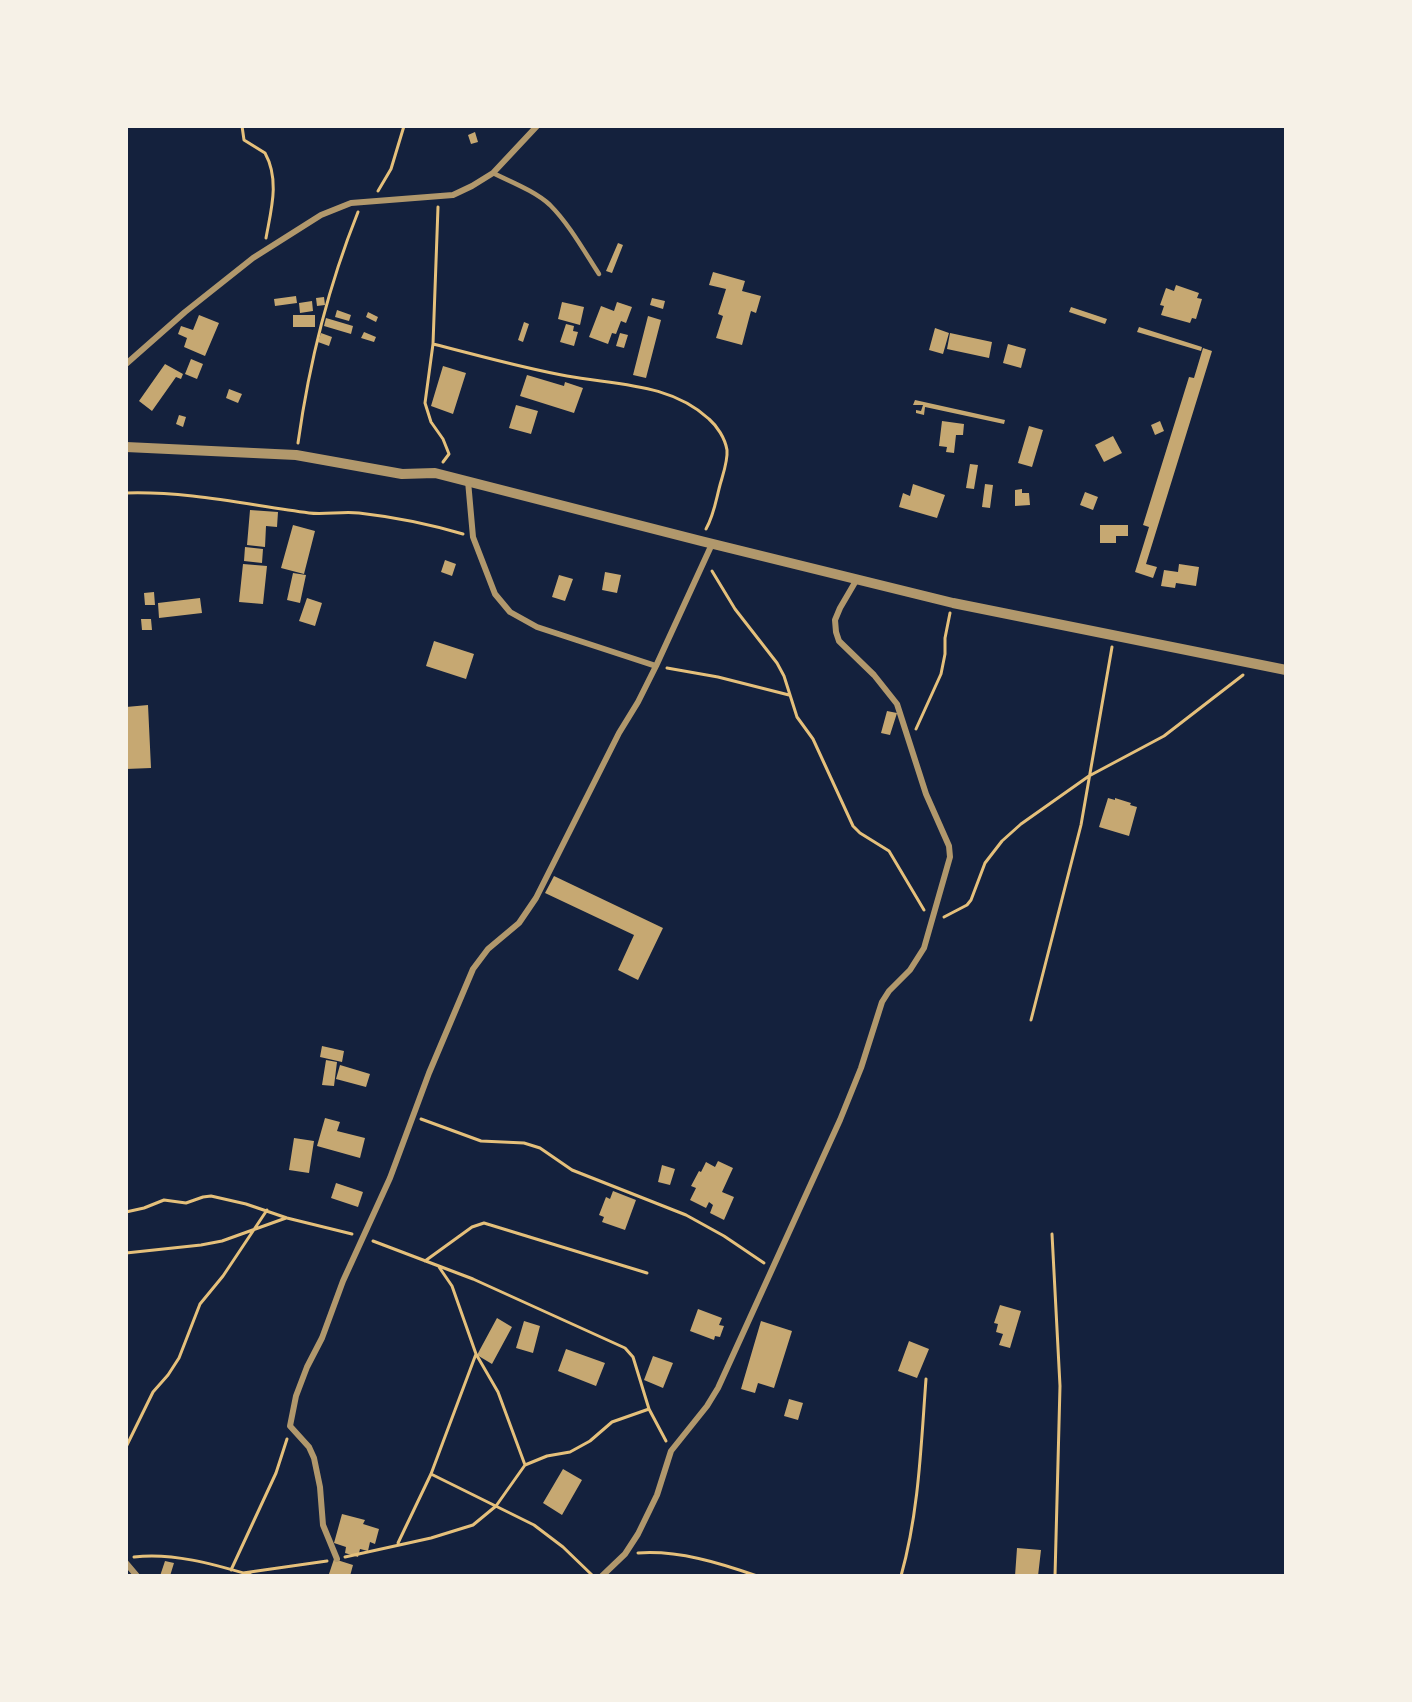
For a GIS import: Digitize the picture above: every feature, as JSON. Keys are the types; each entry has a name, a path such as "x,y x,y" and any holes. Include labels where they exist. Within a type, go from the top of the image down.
{"street":[{"path":"126,364 185,312 253,258 321,216 337,207 362,202 453,195 493,173 537,126"},
{"path":"126,447 296,455 402,474 435,473 706,543 953,603 1286,670"},
{"path":"468,480 473,537 495,594 510,612 537,627 656,666"},
{"path":"337,1559 323,1525 320,1487 314,1458 309,1447 290,1426 296,1396 343,1281 390,1178 429,1073 473,969 488,949 519,923 536,898 603,763 656,666 705,562 706,543"},
{"path":"602,1576 625,1554 638,1534 657,1495 671,1451 707,1406 718,1388 840,1120 861,1068 882,1002 889,991 917,961 924,948 950,857 949,846 926,794 897,704 867,668 839,641 836,632 836,620 840,608 858,579"},
{"path":"126,1563 137,1576"}],"lane":[{"path":"493,173 549,204 599,274"}],"path":[{"path":"242,126 244,141 266,153 271,170 274,194 265,252"},
{"path":"369,201 383,184 391,169 404,126"},
{"path":"435,473 449,454 443,439 431,422 425,403 433,344 438,196"},
{"path":"296,455 306,385 319,329 343,248 362,202"},
{"path":"433,344 566,376 643,387 675,396 699,410 713,423 723,437 727,450 726,464 706,543"},
{"path":"126,493 216,500 313,514 359,513 437,527 473,537"},
{"path":"705,562 715,574 735,609 777,663 784,676 796,717 813,739 853,826 889,851 930,923 957,910 970,900 985,863 1002,841 1022,824 1089,776 1164,736 1258,663"},
{"path":"909,743 941,674 945,638 953,603"},
{"path":"1031,1020 1081,825 1114,634"},
{"path":"656,666 718,677 789,695"},
{"path":"414,1117 481,1141 524,1143 540,1148 572,1170 686,1215 724,1236 771,1269"},
{"path":"126,1212 164,1200 186,1203 211,1196 267,1210 287,1218 363,1237 438,1266 625,1348 633,1357 649,1409 671,1451"},
{"path":"126,1447 153,1392 179,1358 200,1304 223,1275 267,1210"},
{"path":"126,1253 222,1241 255,1227 287,1218"},
{"path":"425,1261 472,1227 484,1222 647,1274"},
{"path":"1052,1234 1060,1386 1055,1576"},
{"path":"438,1266 452,1286 476,1354 498,1392 525,1465"},
{"path":"397,1544 431,1474 476,1354"},
{"path":"901,1576 910,1543 926,1379"},
{"path":"243,1573 337,1559 473,1526 496,1506 525,1465 547,1456 570,1452 590,1441 612,1422 649,1409"},
{"path":"231,1570 276,1473 290,1426"},
{"path":"431,1474 534,1525 563,1547 594,1576"},
{"path":"625,1554 648,1552 710,1561 757,1576"},
{"path":"126,1558 156,1555 191,1560 254,1576"}],"building":[{"path":"475,132 478,142 471,144 468,135"},
{"path":"618,243 623,245 612,273 606,271"},
{"path":"713,272 745,281 742,291 761,296 756,313 751,311 742,345 716,338 723,316 718,314 726,289 709,285"},
{"path":"1176,285 1199,293 1197,298 1202,299 1196,319 1192,318 1190,323 1161,315 1164,306 1160,305 1166,288 1174,291"},
{"path":"296,296 297,303 275,306 274,299"},
{"path":"324,297 325,305 317,306 316,298"},
{"path":"652,298 665,301 663,309 650,305"},
{"path":"312,301 313,311 300,313 299,303"},
{"path":"562,302 584,307 580,325 558,319"},
{"path":"617,302 632,307 626,323 621,321 616,334 612,333 608,344 589,337 601,306 614,311"},
{"path":"1071,307 1107,319 1105,324 1069,312"},
{"path":"337,310 351,315 349,321 335,317"},
{"path":"368,312 378,317 376,322 366,317"},
{"path":"199,315 219,323 205,356 184,347 187,338 178,334 181,326 193,330"},
{"path":"293,315 315,315 315,327 293,327"},
{"path":"648,316 661,320 646,378 633,375"},
{"path":"326,318 353,326 351,334 324,326"},
{"path":"524,322 529,324 523,342 518,340"},
{"path":"566,324 574,326 573,331 578,332 574,346 560,342"},
{"path":"1139,327 1202,347 1201,351 1137,332"},
{"path":"935,328 949,333 943,354 929,350"},
{"path":"364,332 376,337 374,342 361,338"},
{"path":"321,333 332,337 329,346 318,342"},
{"path":"620,333 628,335 624,348 616,346"},
{"path":"950,333 992,342 989,358 947,349"},
{"path":"1008,344 1026,349 1021,368 1003,363"},
{"path":"1203,348 1212,351 1146,564 1157,567 1153,578 1135,572 1149,527 1143,525 1189,377 1194,378"},
{"path":"191,359 203,364 197,379 185,374"},
{"path":"165,364 183,374 181,379 176,377 152,411 139,401"},
{"path":"443,366 466,373 453,414 431,406"},
{"path":"527,375 564,386 565,382 583,388 574,413 520,396"},
{"path":"229,389 242,394 238,403 226,398"},
{"path":"915,400 1005,420 1004,424 925,407 924,415 916,413 916,410 921,411 923,405 913,405"},
{"path":"516,405 538,411 531,434 509,428"},
{"path":"179,415 186,417 183,427 176,424"},
{"path":"942,421 964,424 963,435 956,435 954,453 946,452 947,447 939,446"},
{"path":"1160,421 1164,431 1155,435 1151,425"},
{"path":"1029,426 1043,430 1032,467 1018,463"},
{"path":"1113,436 1122,453 1104,462 1095,445"},
{"path":"970,464 978,465 974,489 966,488"},
{"path":"913,484 945,495 937,518 899,507 903,493 910,496"},
{"path":"985,484 993,485 990,508 982,507"},
{"path":"1022,489 1022,493 1029,493 1030,505 1015,506 1015,490"},
{"path":"1085,492 1098,497 1093,510 1080,505"},
{"path":"250,510 278,512 277,527 266,526 265,547 247,545"},
{"path":"293,525 315,531 304,574 281,568"},
{"path":"1100,525 1128,525 1128,536 1116,536 1116,543 1100,543"},
{"path":"245,547 263,549 262,563 244,561"},
{"path":"445,560 456,564 452,576 441,572"},
{"path":"243,564 267,566 263,604 239,602"},
{"path":"1179,564 1199,567 1196,586 1176,583 1175,588 1161,586 1164,570 1178,572"},
{"path":"605,572 621,575 617,593 602,590"},
{"path":"293,573 306,575 300,603 287,600"},
{"path":"559,575 573,579 565,601 552,597"},
{"path":"154,592 155,605 145,605 144,593"},
{"path":"200,598 202,613 159,618 158,603"},
{"path":"307,598 322,603 315,626 299,621"},
{"path":"141,619 151,619 152,630 142,630"},
{"path":"434,641 474,654 466,679 426,666"},
{"path":"148,705 151,768 126,769 126,707"},
{"path":"887,711 897,713 890,735 881,733"},
{"path":"1108,798 1115,800 1115,798 1137,807 1129,836 1099,827"},
{"path":"554,876 663,928 638,980 618,970 634,935 545,893"},
{"path":"322,1046 344,1051 342,1062 320,1057"},
{"path":"326,1060 337,1062 334,1086 322,1085"},
{"path":"340,1065 370,1074 366,1087 336,1079"},
{"path":"325,1118 340,1122 337,1131 365,1138 360,1158 317,1146"},
{"path":"294,1138 314,1141 309,1173 289,1170"},
{"path":"718,1161 733,1168 722,1192 734,1197 724,1220 710,1213 713,1205 709,1202 706,1208 690,1200 696,1188 691,1186 699,1171 701,1172 706,1162 715,1167"},
{"path":"662,1165 675,1169 670,1185 658,1182"},
{"path":"336,1183 363,1192 358,1207 331,1198"},
{"path":"613,1191 636,1200 625,1230 602,1222 604,1217 599,1215 606,1197 610,1199"},
{"path":"1000,1305 1021,1311 1010,1348 999,1345 1003,1334 996,1332 998,1324 994,1323"},
{"path":"698,1309 722,1318 719,1325 724,1326 720,1337 715,1336 714,1340 690,1331"},
{"path":"497,1318 512,1327 492,1364 477,1355"},
{"path":"524,1321 540,1326 533,1353 516,1348"},
{"path":"761,1321 792,1331 774,1388 758,1383 755,1393 741,1389"},
{"path":"909,1341 929,1349 917,1378 898,1371"},
{"path":"566,1349 605,1363 596,1386 558,1371"},
{"path":"653,1356 673,1363 663,1388 644,1380"},
{"path":"789,1399 803,1403 798,1420 784,1416"},
{"path":"563,1469 582,1480 562,1515 543,1503"},
{"path":"342,1514 365,1520 363,1524 379,1529 375,1544 370,1542 368,1551 360,1549 358,1557 345,1553 346,1547 334,1543"},
{"path":"1017,1548 1041,1550 1038,1576 1015,1576"},
{"path":"334,1559 353,1565 350,1576 329,1574"},
{"path":"165,1561 174,1563 170,1576 160,1576"}]}
